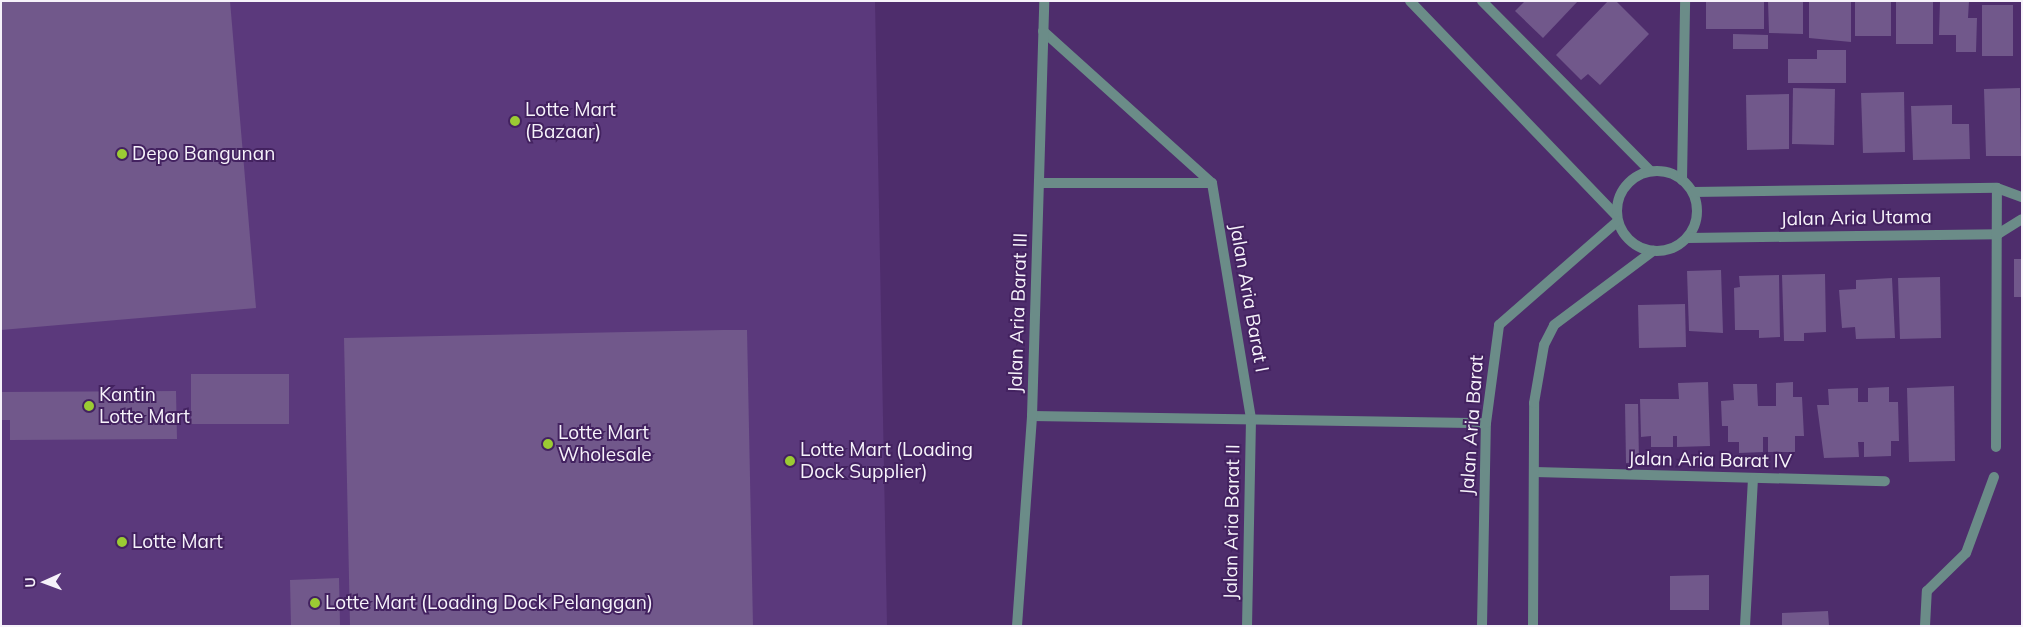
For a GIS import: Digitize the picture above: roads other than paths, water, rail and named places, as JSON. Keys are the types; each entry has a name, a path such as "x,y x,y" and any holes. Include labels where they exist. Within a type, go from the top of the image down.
{"street":[{"name":"Jalan Aria Barat III","path":"1017,626 1032,416 1044,1"},
{"path":"1410,1 1618,219 1637,246 1653,251"},
{"path":"1482,1 1650,171"},
{"path":"1682,180 1685,1"},
{"path":"1043,30 1212,183"},
{"path":"1533,626 1538,370 1554,326 1653,251 1677,246 1686,238 1695,224 1693,192 1682,180 1667,172 1650,171 1624,188 1618,219"},
{"path":"1040,184 1212,183"},
{"name":"Jalan Aria Barat I","path":"1212,183 1251,419"},
{"path":"1996,447 1997,188"},
{"name":"Jalan Aria Utama","path":"1693,192 1997,188 2022,197"},
{"path":"1998,234 2022,218"},
{"name":"Jalan Aria Barat","path":"1482,626 1486,423 1499,325 1618,219"},
{"name":"Jalan Aria Utama","path":"1686,238 1998,234"},
{"path":"1032,416 1486,423"},
{"name":"Jalan Aria Barat II","path":"1247,626 1251,419"},
{"name":"Jalan Aria Barat IV","path":"1535,472 1885,481"},
{"path":"1925,626 1927,591 1966,553 1994,477"},
{"path":"1745,626 1753,478"}],"place":[{"name":"Lotte Mart (Bazaar)","path":"515,121"},
{"name":"Depo Bangunan","path":"122,154"},
{"name":"Kantin Lotte Mart","path":"89,406"},
{"name":"Lotte Mart Wholesale","path":"548,444"},
{"name":"Lotte Mart (Loading Dock Supplier)","path":"790,461"},
{"name":"Lotte Mart","path":"122,542"},
{"name":"Lotte Mart (Loading Dock Pelanggan)","path":"315,603"}]}
